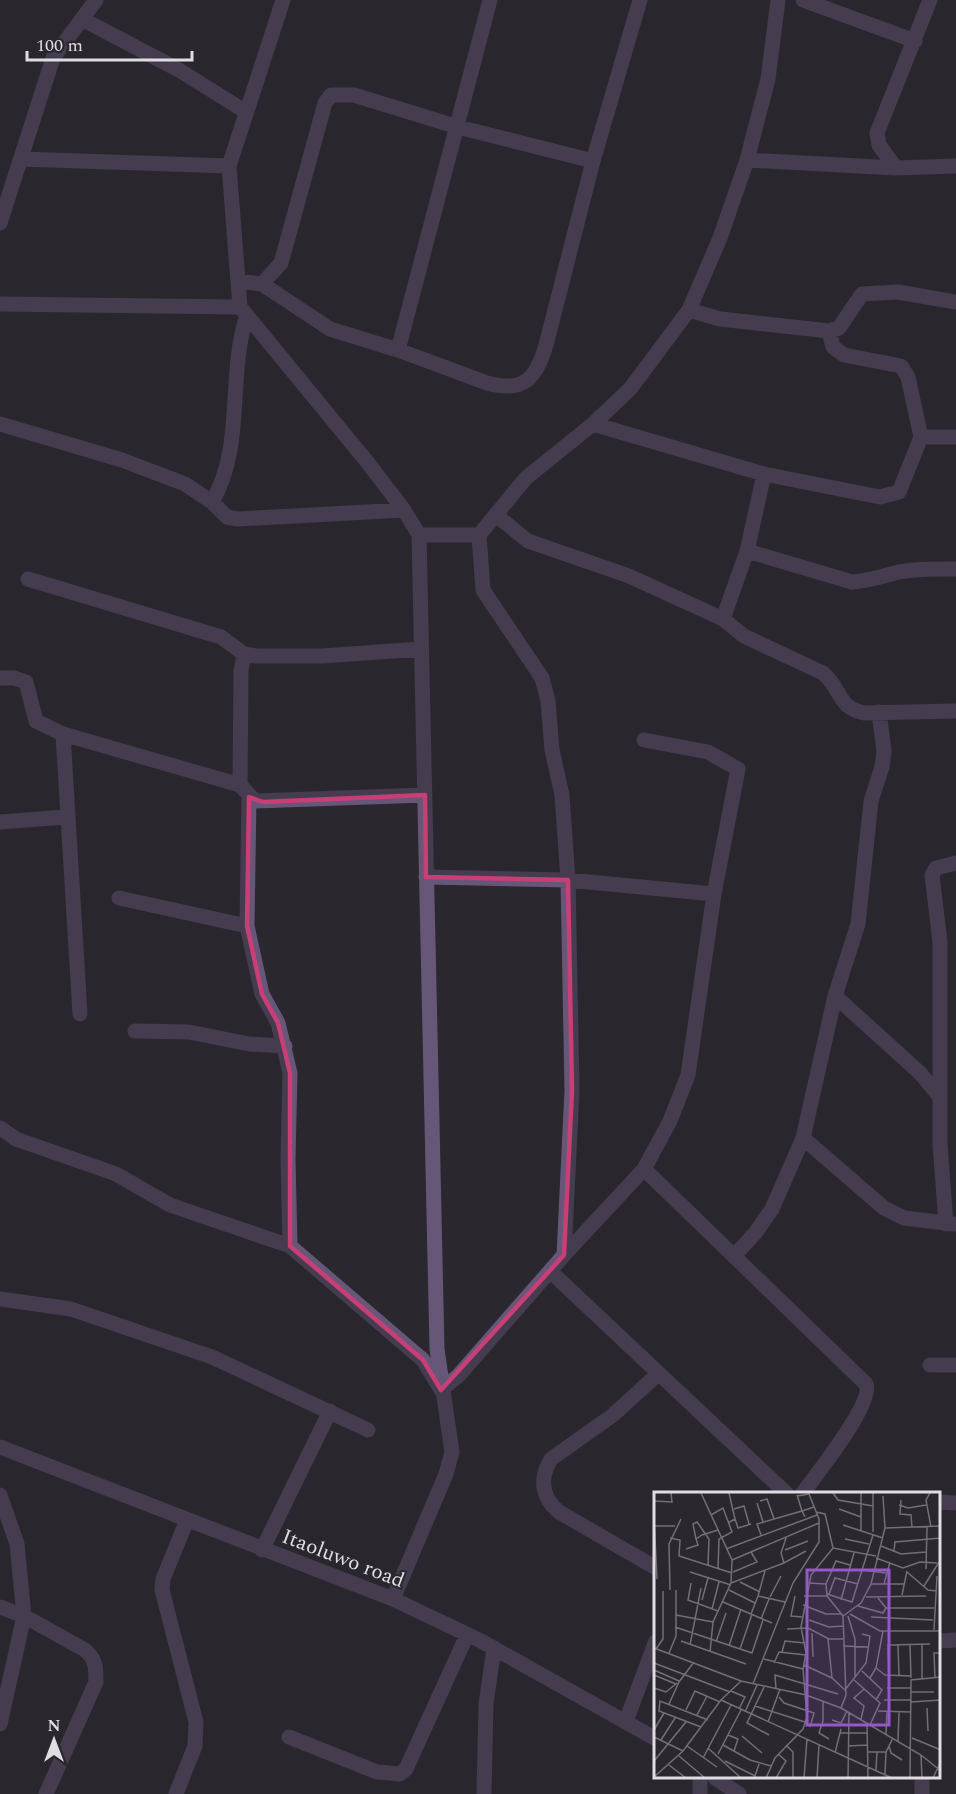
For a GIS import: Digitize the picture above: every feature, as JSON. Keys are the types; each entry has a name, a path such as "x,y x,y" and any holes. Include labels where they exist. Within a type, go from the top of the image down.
{"street":[{"path":"0,223 53,58 96,0"},
{"path":"212,502 221,487 232,438 244,311 239,281 230,166 283,0"},
{"path":"398,350 490,0"},
{"path":"239,281 262,284 330,329 398,350 502,387 517,386 530,379 540,364 546,345 593,161 640,0"},
{"path":"419,535 479,535 497,516 526,478 593,424 630,389 689,310 720,238 747,160 768,79 778,0"},
{"path":"803,0 915,41"},
{"path":"896,168 879,145 877,133 930,0"},
{"path":"82,19 179,70 246,112"},
{"path":"262,284 281,263 325,103 331,95 354,95 458,127 593,161"},
{"path":"21,159 230,166"},
{"path":"747,160 896,168 956,166"},
{"path":"689,310 720,319 829,331 839,328 862,294 898,292 956,302"},
{"path":"0,304 244,311 404,510 419,535 437,1349 441,1390 452,1452 446,1474 393,1599"},
{"path":"593,424 764,474 880,496 898,492 921,437 908,376 901,366 844,355 833,347 829,331"},
{"path":"0,424 122,460 185,484 212,502 227,517 238,519 404,510"},
{"path":"921,437 956,437"},
{"path":"723,619 747,551 764,474"},
{"path":"497,516 528,541 629,576 723,619 744,636 823,673 833,681 844,704 851,710 956,711"},
{"path":"479,535 483,590 542,678 546,688 552,750 562,795 568,880 572,1090 564,1255"},
{"path":"747,551 852,582 869,581 899,572 922,569 956,569"},
{"path":"28,579 221,637 244,654 322,656 421,649"},
{"path":"244,654 241,671 247,926 262,994 278,1023 290,1073 288,1159 290,1246"},
{"path":"0,678 14,678 26,682 36,721 63,734 244,791 263,802 425,795"},
{"path":"735,1256 756,1232 771,1209 803,1138 835,996 858,924 871,801 882,767 884,751 879,712"},
{"path":"63,734 66,817 80,1014"},
{"path":"441,1390 459,1375 564,1255 644,1169 670,1122 688,1075 714,894 738,769 708,752 644,740"},
{"path":"0,822 66,817"},
{"path":"803,1138 884,1208 904,1218 951,1224 940,1144 940,942 932,875 936,868 956,863"},
{"path":"426,877 568,880 714,894"},
{"path":"119,898 247,926"},
{"path":"835,996 920,1073 940,1097"},
{"path":"135,1031 189,1032 249,1044 285,1046"},
{"path":"0,1128 16,1139 116,1174 170,1205 290,1246 423,1360 441,1390"},
{"path":"644,1169 866,1384 869,1391 850,1426 803,1492"},
{"path":"550,1271 785,1492"},
{"path":"0,1299 71,1310 212,1357 368,1430"},
{"path":"930,1365 956,1365"},
{"path":"654,1567 560,1512 549,1503 543,1481 545,1468 551,1459 613,1414 658,1374"},
{"path":"262,1550 330,1412"},
{"name":"Itaoluwo road","path":"0,1447 393,1599 494,1648 654,1738"},
{"path":"0,1495 17,1544 24,1616 0,1724"},
{"path":"941,1502 956,1503"},
{"path":"176,1794 195,1746 196,1722 162,1590 187,1520"},
{"path":"0,1607 24,1616 85,1650 92,1656 96,1666 96,1682 46,1794"},
{"path":"289,1737 377,1772 400,1774 406,1769 467,1635"},
{"path":"626,1721 654,1646"},
{"path":"484,1794 486,1704 494,1648"},
{"path":"717,1779 736,1787"}],"highlighted area":[{"path":"425,795 426,877 568,880 572,1090 564,1255 441,1390 423,1360 290,1246 290,1073 278,1023 262,994 247,926 249,797 263,802"}]}
